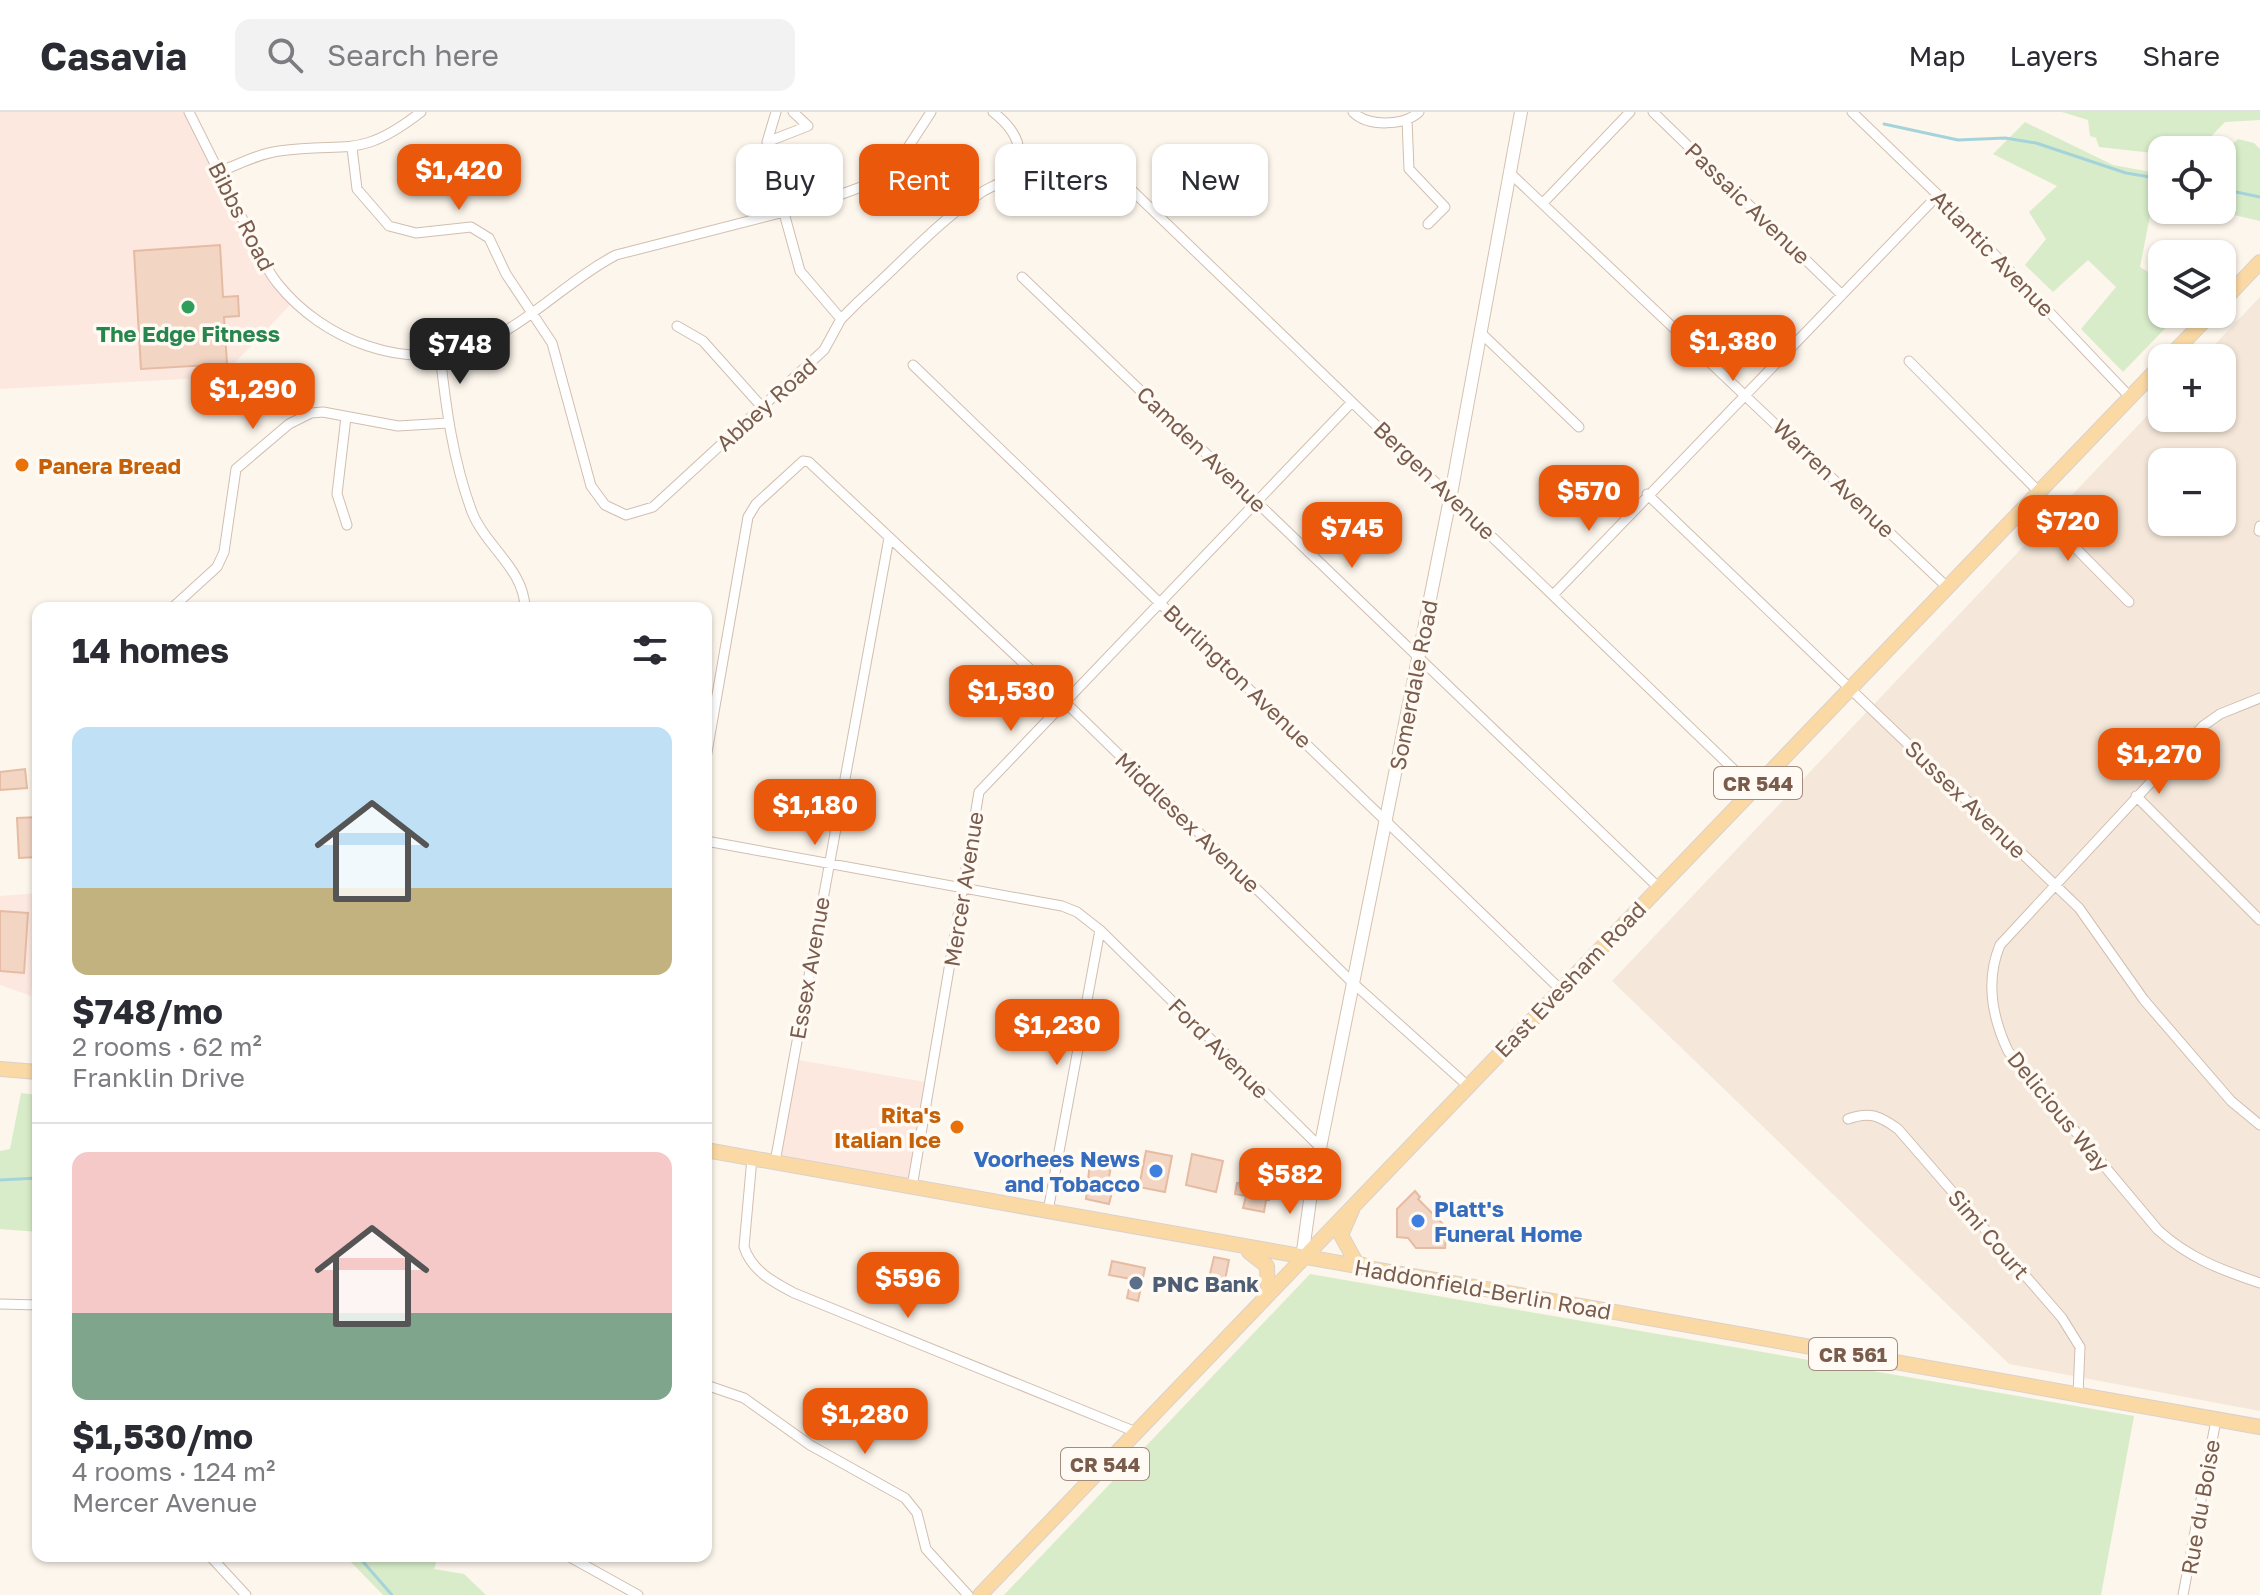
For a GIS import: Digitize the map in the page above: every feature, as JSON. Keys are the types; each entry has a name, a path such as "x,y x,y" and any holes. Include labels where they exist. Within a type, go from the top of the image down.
{"main road":[{"name":"Somerdale Road","path":"1302,1258 1320,1147 1451,494 1521,112"},
{"path":"2236,287 2260,262"},
{"path":"2182,344 2197,328"},
{"name":"East Evesham Road","path":"980,1595 2148,378"},
{"path":"0,1069 32,1072"},
{"name":"Haddonfield-Berlin Road","path":"712,1151 2260,1427"},
{"path":"1356,1202 1341,1235 1357,1264 1370,1269"},
{"path":"1243,1247 1267,1266 1268,1293"}],"street":[{"name":"Bibbs Road","path":"189,112 269,272 308,314 367,347 414,355 440,354 475,346 531,313 616,255 767,216"},
{"path":"219,172 282,150 352,148 388,137 421,112"},
{"path":"767,142 776,112"},
{"path":"767,142 808,126 793,112"},
{"name":"Bibbs Road","path":"843,194 880,174 907,149 931,112"},
{"name":"Abbey Road","path":"531,313 552,343 591,486 605,505 616,512 637,514 653,507 824,350 841,319 970,201 1014,170 1020,149 1017,139 993,112"},
{"path":"1353,112 1365,120 1407,120 1419,112"},
{"path":"1543,203 1630,112"},
{"name":"Passaic Avenue","path":"1653,112 1842,295"},
{"name":"Atlantic Avenue","path":"1852,112 1938,195 2130,397"},
{"path":"1407,120 1409,169 1445,207 1428,224"},
{"path":"352,148 357,189 377,216 401,231 471,227 482,232 495,246 506,274 531,313"},
{"name":"Warren Avenue","path":"1510,173 1947,587"},
{"name":"Bergen Avenue","path":"1136,194 1451,494 1753,788"},
{"path":"1554,594 1938,195"},
{"path":"784,216 800,271 841,319"},
{"name":"Camden Avenue","path":"1022,277 1658,887"},
{"path":"677,326 703,341 762,407"},
{"path":"1481,333 1579,427"},
{"path":"440,354 448,423 473,514 491,546 517,576 524,602"},
{"path":"1909,361 2129,602"},
{"name":"Burlington Avenue","path":"913,365 1560,989"},
{"name":"Mercer Avenue","path":"912,1187 979,792 1352,402"},
{"path":"179,602 217,567 224,552 233,477 241,462 301,416 323,412 398,426 448,423"},
{"path":"346,417 337,494 347,525"},
{"name":"Middlesex Avenue","path":"712,724 748,517 756,504 803,461 809,462 1064,701 1353,983 1468,1086"},
{"name":"Sussex Avenue","path":"1647,494 2054,884 2090,922 2144,1000 2231,1101 2260,1125"},
{"name":"Essex Avenue","path":"775,1162 889,538"},
{"name":"Delicious Way","path":"2260,698 2220,714 2203,726 2018,922 1993,960 1992,1005 2008,1051 2158,1230 2188,1255 2214,1268 2260,1283"},
{"path":"2136,796 2260,920"},
{"name":"Ford Avenue","path":"712,842 964,887 1062,906 1077,912 1100,930 1320,1147"},
{"path":"1048,1211 1100,930"},
{"name":"Simi Court","path":"1848,1119 1866,1113 1875,1114 1898,1129 2062,1318 2080,1347 2078,1395"},
{"path":"752,1158 744,1247 747,1258 768,1279 794,1293 1136,1432"},
{"path":"0,1304 32,1305"},
{"path":"712,1387 744,1398 810,1445 905,1498 917,1513 926,1549 968,1595"},
{"name":"Rue du Boise","path":"2183,1595 2216,1420"},
{"path":"216,1562 246,1595"},
{"path":"579,1562 638,1595"}],"shaded area":[{"path":"0,112 189,112 269,272 294,301 221,377 0,389"},
{"path":"2260,297 2260,1411 2009,1364 1612,981 2148,415 2148,432 2236,432 2236,344 2215,344 2231,328 2236,328 2236,322"},
{"path":"32,893 31,996 0,985 0,896"},
{"path":"793,1059 931,1083 912,1187 775,1162"}],"green space":[{"path":"2062,112 2260,112 2260,120 2225,122 2212,136 2148,136 2148,152 2099,147 2096,138 2090,136 2088,120"},
{"path":"2025,122 2113,165 2148,171 2148,224 2140,267 2148,272 2148,328 2165,328 2123,372 2081,329 2116,287 2088,260 2053,292 2025,265 2046,239 2029,212 2057,186 1993,154"},
{"path":"2236,141 2254,143 2260,149 2260,221 2236,216"},
{"path":"21,1093 32,1094 32,1232 0,1229 0,1151 10,1149"},
{"path":"1310,1274 2134,1416 2101,1595 1004,1595"},
{"path":"351,1562 436,1562 434,1569 464,1574 486,1595 383,1595"}],"building":[{"name":"The Edge Fitness","path":"220,245 223,297 238,296 239,316 224,317 227,364 141,369 134,251"},
{"path":"25,769 27,788 0,790 0,772"},
{"path":"32,817 32,857 19,858 17,818"},
{"path":"0,911 28,913 24,973 0,971"},
{"name":"Voorhees News and Tobacco","path":"1146,1151 1172,1156 1165,1192 1139,1187"},
{"path":"1192,1154 1223,1161 1216,1192 1186,1185"},
{"path":"1090,1162 1111,1167 1106,1191 1112,1192 1109,1204 1086,1199"},
{"path":"1252,1175 1271,1179 1269,1200 1266,1200 1264,1212 1243,1208 1246,1196 1235,1194 1237,1183 1249,1185"},
{"name":"Platt's Funeral Home","path":"1415,1191 1420,1197 1418,1199 1447,1228 1445,1248 1416,1248 1408,1238 1397,1237 1397,1209"},
{"path":"1214,1257 1229,1260 1224,1285 1208,1282"},
{"name":"PNC Bank","path":"1112,1261 1145,1268 1138,1301 1127,1298 1131,1279 1109,1275"}],"waterway":[{"path":"1884,124 1958,140 2005,138 2036,143 2126,173 2148,177"},
{"path":"2236,192 2260,197"},
{"path":"0,1180 32,1178"},
{"path":"363,1562 392,1595"}],"place":[{"name":"The Edge Fitness","path":"188,307"},
{"name":"Panera Bread","path":"22,465"},
{"name":"Rita's Italian Ice","path":"957,1127"},
{"name":"Voorhees News and Tobacco","path":"1156,1171"},
{"name":"Platt's Funeral Home","path":"1418,1221"},
{"name":"PNC Bank","path":"1136,1283"}]}
